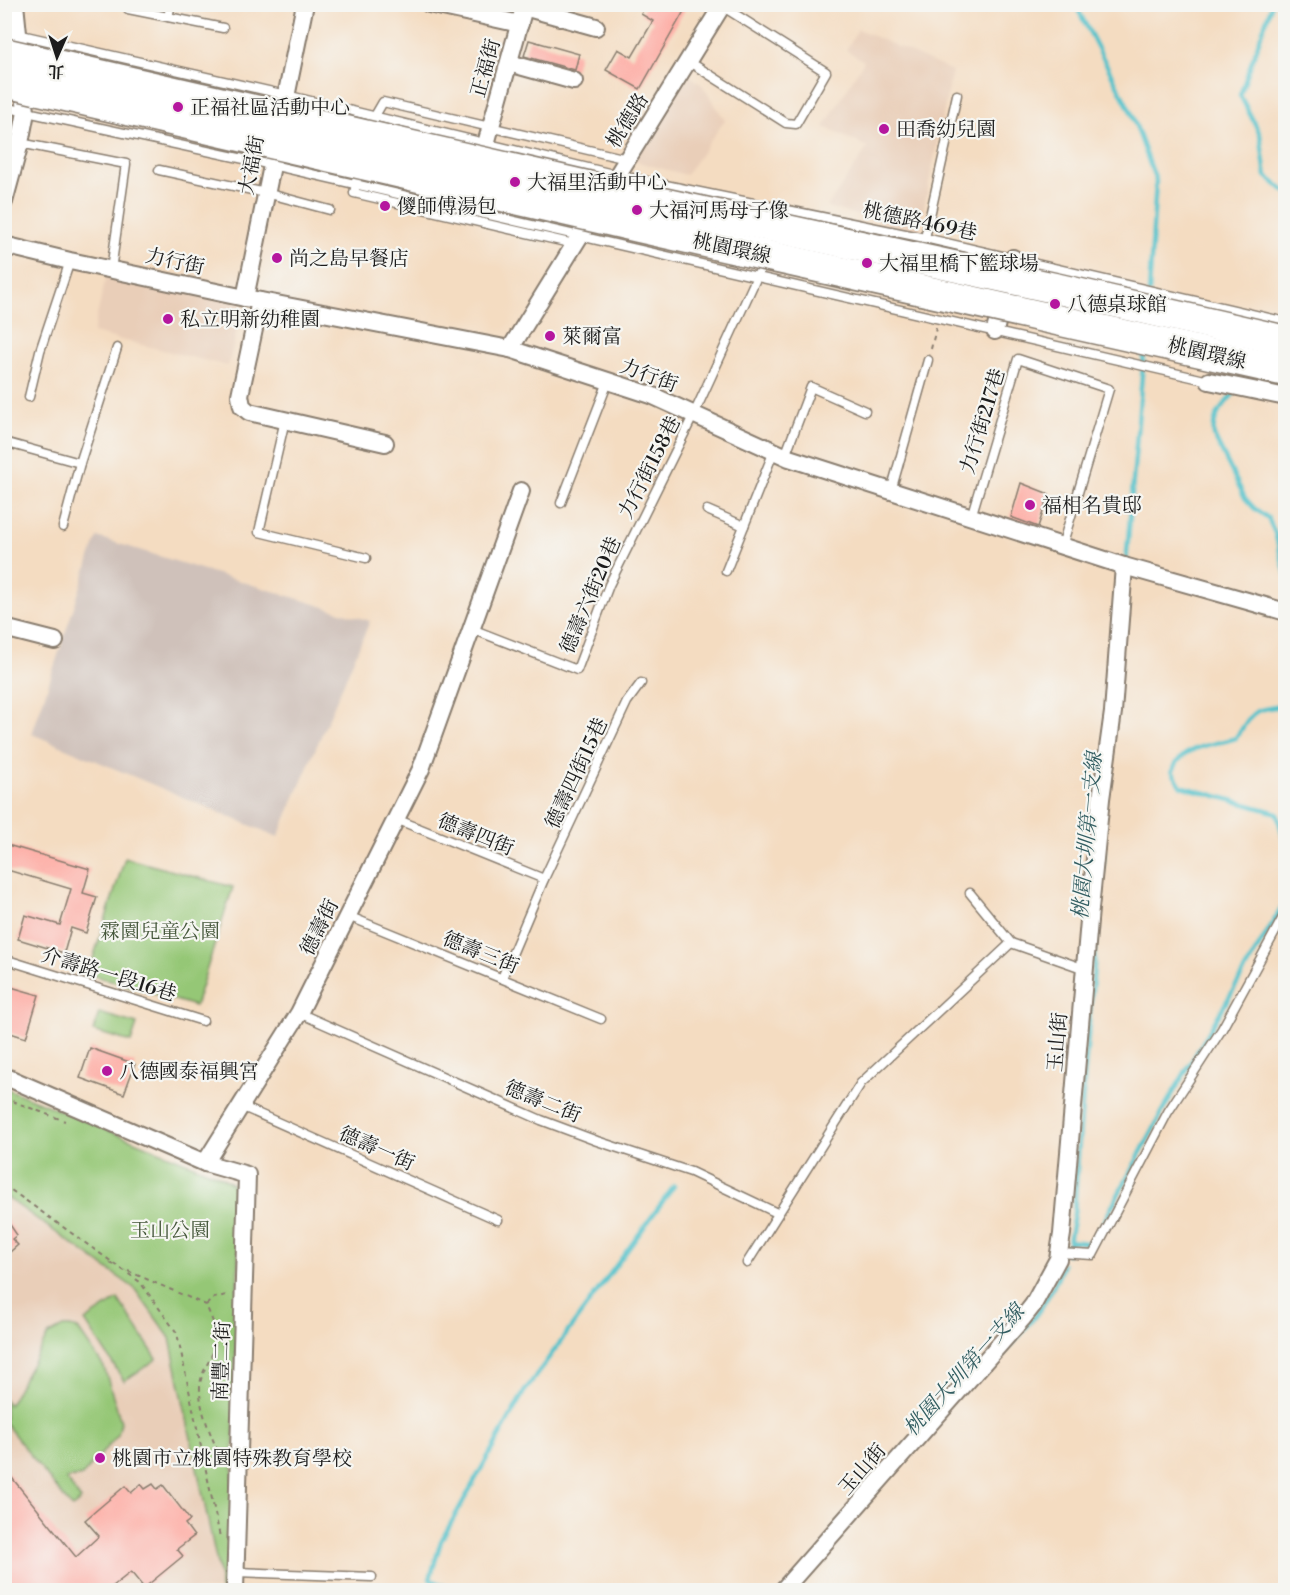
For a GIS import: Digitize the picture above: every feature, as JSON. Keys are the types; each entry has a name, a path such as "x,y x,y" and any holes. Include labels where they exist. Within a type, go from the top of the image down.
{"highway":[{"name":"桃園環線","path":"9,40 649,200 1286,340"},
{"name":"桃園環線","path":"4,82 638,227 1286,370"}],"street":[{"path":"4,202 26,112 9,40 15,4"},
{"name":"大福街","path":"285,420 249,412 242,406 240,395 266,193 305,4"},
{"path":"429,4 471,9 520,24"},
{"name":"桃德路","path":"510,349 722,5"},
{"path":"525,6 596,27"},
{"name":"正福街","path":"488,136 525,6"},
{"path":"509,63 573,81"},
{"name":"力行街","path":"4,245 111,270 510,349 651,395 780,453 1124,566"},
{"path":"995,332 1013,258"},
{"path":"1209,381 1286,397"},
{"path":"285,420 386,443"},
{"name":"德壽街","path":"205,1163 299,1013 421,769 521,491"},
{"path":"1124,566 1286,612"},
{"name":"玉山街","path":"783,1590 1033,1305 1058,1259 1101,799 1113,712 1124,566"},
{"path":"4,628 55,641"},
{"path":"4,1076 205,1163"},
{"name":"南豐二街","path":"205,1163 247,1176 235,1590"}],"lane":[{"path":"168,17 171,4"},
{"path":"688,61 786,123 796,124 826,72 722,5"},
{"path":"128,9 223,28"},
{"path":"9,40 286,95 374,116 627,159"},
{"path":"925,238 957,95"},
{"path":"488,136 383,102 374,116 354,193 757,276 1209,381"},
{"path":"4,107 356,184"},
{"name":"桃德路469巷","path":"488,136 617,175 925,238 1286,322"},
{"path":"20,143 126,164 111,270"},
{"path":"159,170 266,193 330,210"},
{"path":"774,238 786,210"},
{"name":"力行街158巷","path":"634,534 694,414 770,248"},
{"path":"29,397 40,351 70,261"},
{"path":"63,527 80,463 117,348"},
{"name":"力行街217巷","path":"971,517 1018,359 1109,389 1062,546"},
{"path":"891,491 928,360"},
{"path":"561,503 608,382"},
{"path":"726,571 744,526 811,387 865,411"},
{"path":"285,420 259,532 366,558"},
{"path":"4,442 80,463"},
{"path":"707,510 744,526"},
{"name":"德壽六街20巷","path":"472,629 577,670 609,585 634,534"},
{"name":"德壽四街15巷","path":"502,978 544,879 627,702 641,683"},
{"name":"德壽四街","path":"396,819 544,879"},
{"path":"970,893 1011,943 1085,969"},
{"path":"1058,1253 1093,1255 1168,1112 1222,1029 1286,912"},
{"name":"德壽三街","path":"348,916 601,1019"},
{"path":"747,1263 861,1083 1011,943"},
{"name":"介壽路一段16巷","path":"4,959 203,1021"},
{"name":"德壽二街","path":"299,1013 541,1120 691,1172 777,1213"},
{"name":"德壽一街","path":"241,1106 498,1220"},
{"path":"236,1572 372,1577"}],"path":[{"path":"928,360 938,318"},
{"path":"4,1098 70,1123"},
{"path":"4,1185 140,1282 177,1333 221,1537 223,1525"},
{"path":"110,1263 206,1305 216,1337 216,1345 205,1366 200,1384 200,1398 203,1414 217,1450 216,1456 202,1464"},
{"path":"206,1305 214,1298 232,1294"}],"shaded area":[{"name":"田喬幼兒園","path":"858,29 952,71 919,232 827,207 868,147 824,127 864,61 846,50"},
{"path":"689,75 702,85 725,120 686,175 627,159"},
{"name":"私立明新幼稚園","path":"107,273 244,305 228,366 93,333"},
{"path":"97,537 370,621 278,837 32,734"},
{"name":"桃園市立桃園特殊教育學校","path":"4,1196 134,1288 170,1338 220,1578 220,1590 5,1590"}],"green space":[{"name":"霖園兒童公園","path":"125,858 233,887 195,1006 88,974"},
{"path":"99,1013 137,1024 131,1042 93,1031"},
{"name":"玉山公園","path":"5,1088 220,1176 240,1189 230,1590 220,1590 220,1578 170,1338 134,1288 5,1196"},
{"path":"118,1299 157,1359 124,1381 85,1321"},
{"path":"63,1327 78,1329 104,1367 121,1422 118,1435 82,1476 66,1479 81,1500 72,1508 5,1423 5,1400 9,1405 48,1335"}],"building":[{"path":"646,4 688,4 640,89 606,70 618,49 632,57 653,21 641,14"},
{"path":"529,40 579,54 575,70 524,56"},
{"name":"福相名貴邸","path":"1021,483 1049,494 1038,527 1011,517"},
{"path":"4,844 90,869 83,893 97,897 86,933 71,928 64,953 18,939 25,915 60,925 71,889 4,869"},
{"path":"4,985 39,995 26,1038 4,1031"},
{"name":"八德國泰福興宮","path":"90,1048 135,1064 124,1094 80,1078"},
{"path":"4,1216 17,1235 12,1239 18,1245 4,1257"},
{"path":"4,1468 76,1557 99,1536 85,1520 125,1486 131,1493 141,1484 145,1489 153,1484 157,1489 163,1485 190,1520 185,1524 194,1536 177,1549 183,1556 144,1588 131,1572 108,1590 4,1590"}],"waterway":[{"name":"桃園大圳第一支線","path":"1075,4 1131,112 1156,181 1149,292"},
{"path":"1272,4 1240,95 1260,134 1266,176 1286,192"},
{"name":"桃園大圳第一支線","path":"1126,564 1144,351"},
{"path":"1236,391 1216,417 1214,436 1245,498 1268,518 1275,533 1286,575"},
{"path":"1286,706 1259,710 1250,717 1236,738 1191,751 1177,762 1172,771 1181,786 1277,813 1286,849"},
{"name":"桃園大圳第一支線","path":"1067,1254 1074,1214 1104,851"},
{"path":"1071,1241 1088,1243 1094,1240 1166,1105 1286,900"},
{"path":"453,1590 430,1579 441,1541 524,1392 674,1186"},
{"name":"桃園大圳第一支線","path":"986,1372 1040,1309 1049,1296 1063,1265"},
{"name":"桃園大圳第一支線","path":"795,1590 800,1582"}],"place":[{"name":"正福社區活動中心","path":"178,107"},
{"name":"田喬幼兒園","path":"884,129"},
{"name":"大福里活動中心","path":"515,182"},
{"name":"儍師傅湯包","path":"385,206"},
{"name":"大福河馬母子像","path":"637,210"},
{"name":"尚之島早餐店","path":"277,258"},
{"name":"大福里橋下籃球場","path":"867,263"},
{"name":"八德桌球館","path":"1055,304"},
{"name":"私立明新幼稚園","path":"168,319"},
{"name":"萊爾富","path":"550,336"},
{"name":"福相名貴邸","path":"1030,505"},
{"name":"八德國泰福興宮","path":"107,1071"},
{"name":"桃園市立桃園特殊教育學校","path":"100,1458"}]}
